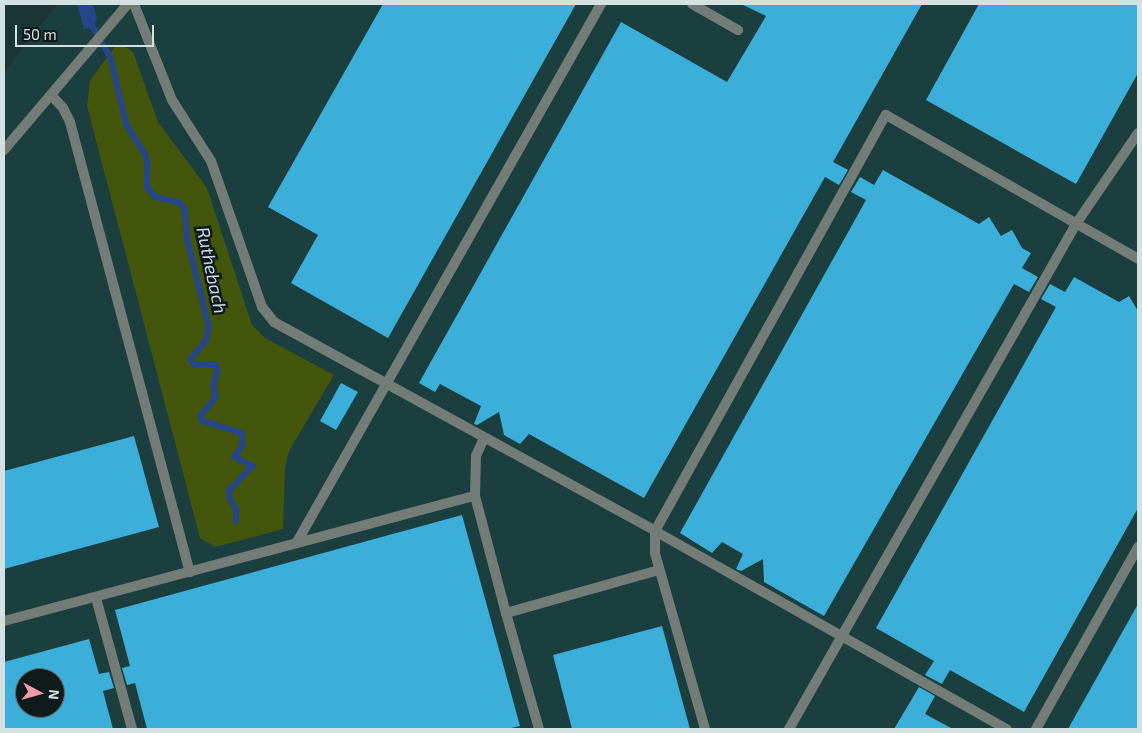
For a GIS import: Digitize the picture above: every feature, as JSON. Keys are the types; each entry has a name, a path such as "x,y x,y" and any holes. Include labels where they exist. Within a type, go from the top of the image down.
{"lane":[{"path":"4,150 128,4"},
{"path":"134,4 172,100 211,161 262,307 274,322 844,636 1006,729"},
{"path":"297,542 601,4"},
{"path":"692,4 738,30"},
{"path":"51,95 63,108 70,122 190,572"},
{"path":"705,729 659,570 653,542 655,531 886,115 1138,259"},
{"path":"789,729 844,636 1076,224 1138,133"},
{"path":"484,438 476,456 475,496 539,729"},
{"path":"4,621 475,496"},
{"path":"1036,729 1138,547"},
{"path":"506,613 659,570"},
{"path":"96,598 132,729"}],"shaded area":[{"path":"57,4 1138,4 1138,729 4,729 4,72"}],"green space":[{"path":"122,45 133,52 158,122 207,188 252,325 265,338 334,375 289,451 285,468 283,529 215,547 200,538 87,106 90,80 115,47"}],"water":[{"path":"77,4 93,4 97,19 93,28 84,29"}],"building":[{"path":"383,4 576,4 388,338 291,283 318,235 268,207"},
{"path":"741,4 922,4 833,162 848,170 839,185 825,177 644,498 529,434 520,444 504,435 499,412 477,425 474,424 481,406 440,384 435,392 419,383 621,22 727,82 766,16"},
{"path":"979,4 1138,4 1138,73 1076,184 926,100"},
{"path":"883,170 979,224 989,217 1001,236 1012,230 1022,248 1031,253 1022,268 1038,277 1029,292 1014,284 824,616 764,582 763,559 741,571 736,569 743,554 722,542 712,553 680,533 866,200 851,192 860,177 874,185"},
{"path":"1074,277 1119,302 1129,296 1138,311 1138,508 1024,712 950,670 942,684 925,675 934,661 876,628 1056,307 1041,299 1050,284 1065,292"},
{"path":"341,383 358,392 336,430 320,421"},
{"path":"134,436 159,527 4,569 4,471"},
{"path":"462,515 520,726 507,729 147,729 135,683 127,685 122,668 130,666 115,610"},
{"path":"1138,604 1138,729 1068,729"},
{"path":"662,626 690,729 572,729 553,655"},
{"path":"89,639 99,674 109,672 114,688 103,691 113,729 4,729 4,662"},
{"path":"919,687 935,696 925,714 953,729 894,729"}],"waterway":[{"name":"Ruthebach","path":"91,23 111,58 127,125 145,154 148,164 147,187 156,197 180,203 185,209 188,241 209,326 207,340 191,359 194,364 215,364 218,369 214,387 216,398 201,416 203,421 242,433 243,446 235,457 253,466 230,491 230,498 237,510 236,521"}]}
